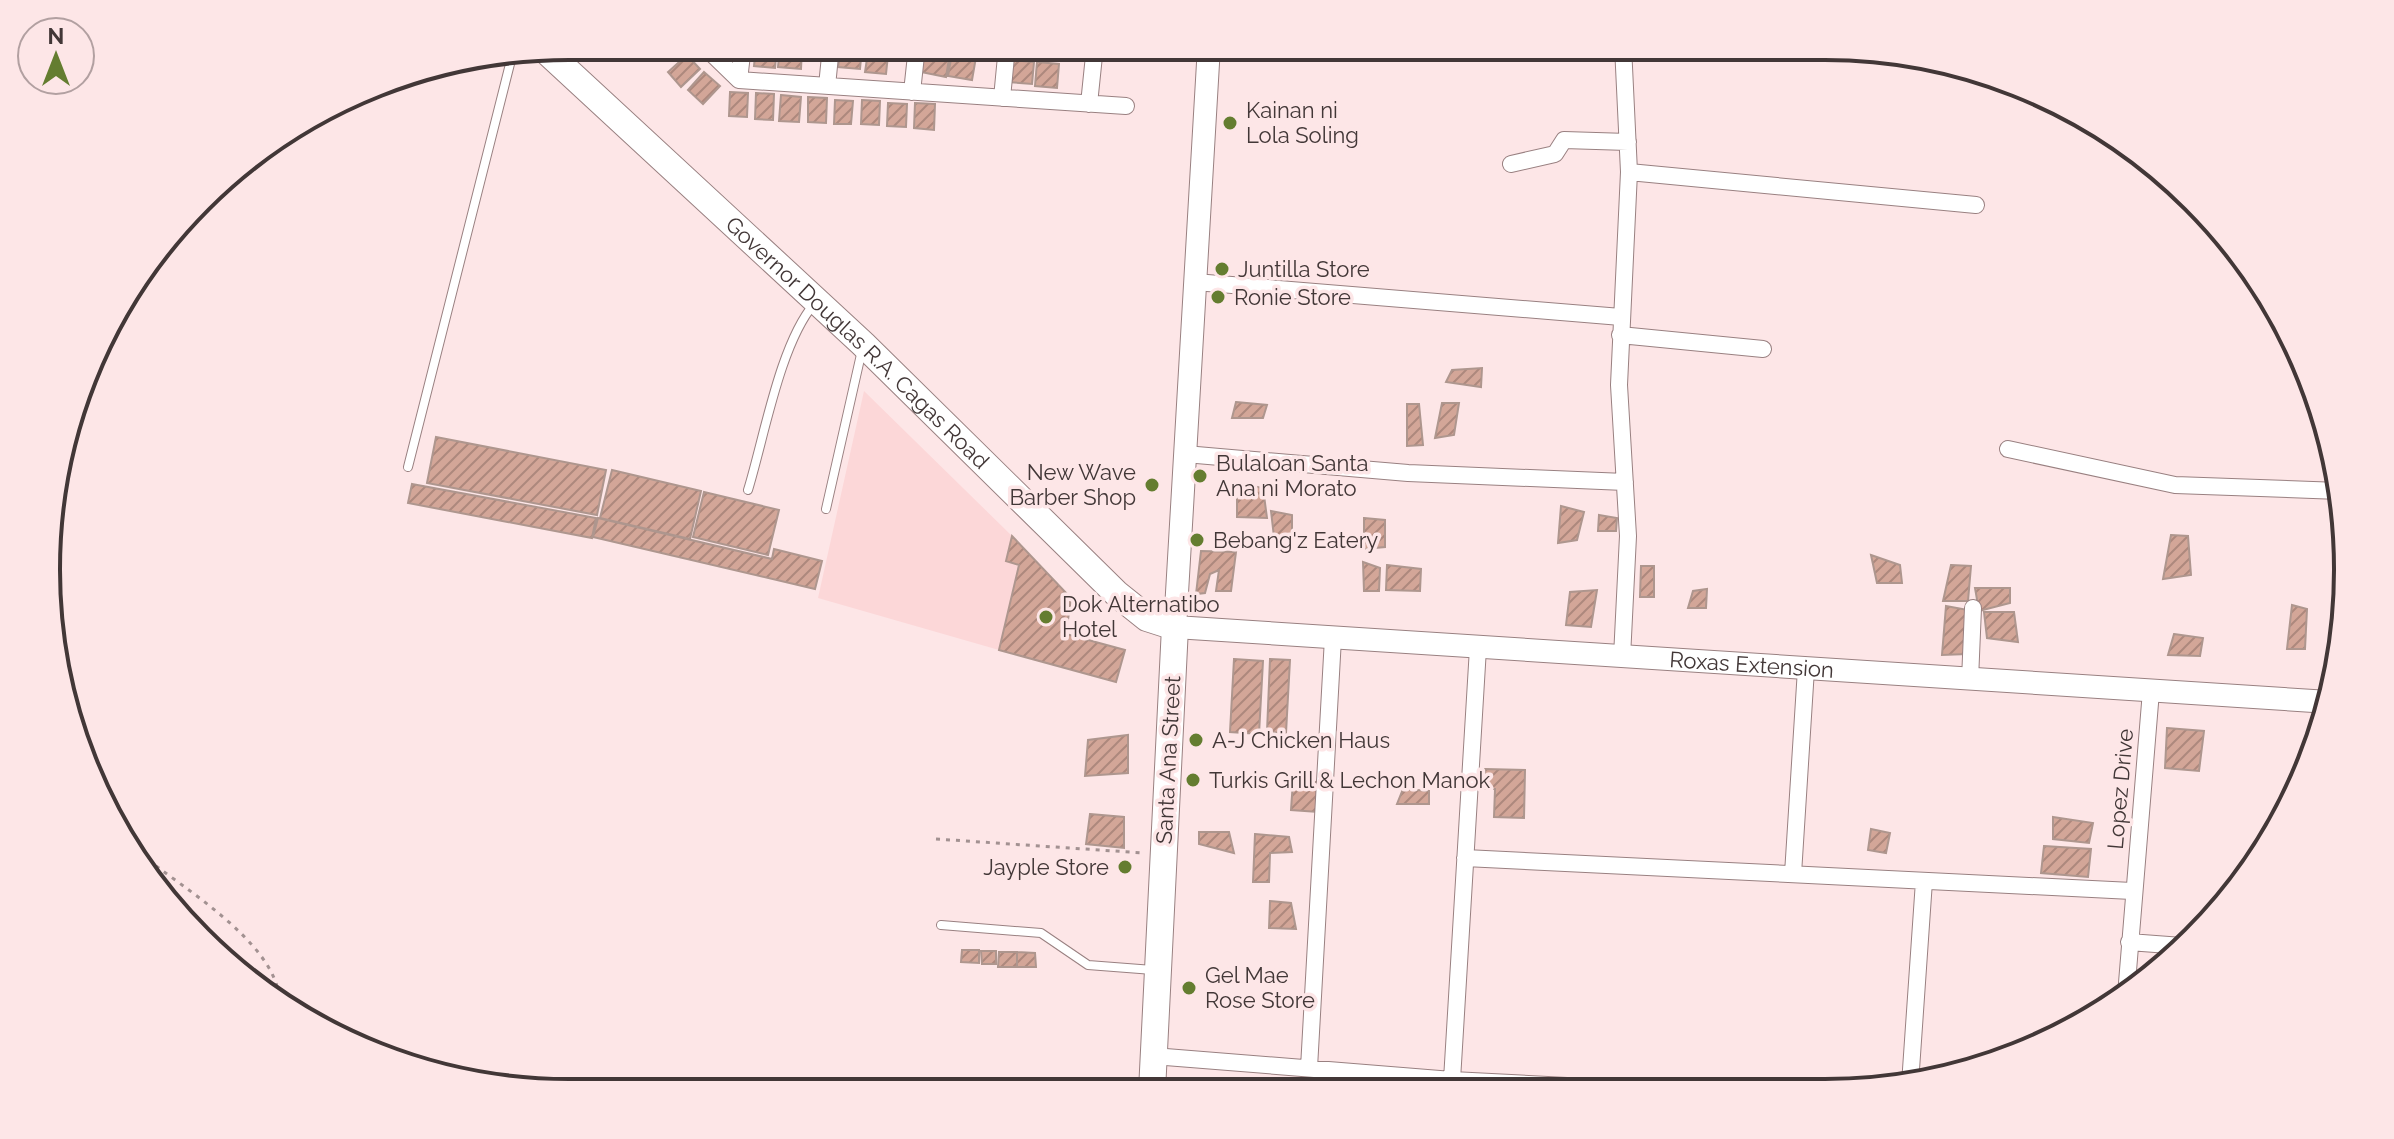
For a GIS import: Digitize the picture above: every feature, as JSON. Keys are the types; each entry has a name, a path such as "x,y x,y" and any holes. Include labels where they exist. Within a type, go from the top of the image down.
{"main road":[{"name":"Governor Douglas R.A. Cagas Road","path":"556,60 817,300 1117,594 1147,618 1175,627"},
{"name":"Santa Ana Street","path":"1152,1079 1208,60"},
{"name":"Roxas Extension","path":"1175,627 2317,701"}],"street":[{"path":"718,60 739,80 1126,106"},
{"path":"739,80 741,60"},
{"path":"827,86 830,60"},
{"path":"912,92 915,60"},
{"path":"1002,98 1006,60"},
{"path":"1089,104 1094,60"},
{"path":"1622,657 1628,536 1620,335 1629,172 1624,60"},
{"path":"1511,164 1555,154 1564,140 1628,142"},
{"path":"1629,172 1976,205"},
{"path":"1195,282 1621,317"},
{"path":"1620,335 1763,349"},
{"path":"2008,449 2175,485 2328,491"},
{"path":"1185,454 1408,473 1625,482"},
{"path":"1970,680 1973,608"},
{"path":"1309,1068 1333,638"},
{"path":"1452,1079 1478,648"},
{"path":"1793,874 1806,669"},
{"name":"Lopez Drive","path":"2127,980 2151,691"},
{"path":"1465,858 2132,891"},
{"path":"1911,1071 1924,881"},
{"path":"2129,942 2169,945"},
{"path":"1153,1056 1440,1079"}],"lane":[{"path":"408,467 510,63"},
{"path":"748,490 789,349 805,315 817,300"},
{"path":"826,509 863,344"},
{"path":"941,925 1041,933 1088,965 1158,970"}],"path":[{"path":"936,839 1164,854"},
{"path":"155,865 251,940 268,965 275,985"}],"shaded area":[{"path":"864,391 1012,536 1006,560 1019,565 999,650 818,598"}],"building":[{"path":"681,60 692,60 700,69 681,87 668,72"},
{"path":"755,60 776,60 775,68 754,66"},
{"path":"779,60 801,60 801,69 778,67"},
{"path":"839,60 861,60 860,69 838,67"},
{"path":"867,60 887,60 886,74 865,72"},
{"path":"924,60 949,60 946,77 921,72"},
{"path":"951,60 975,60 972,80 948,76"},
{"path":"1011,60 1034,62 1032,84 1008,82"},
{"path":"1037,62 1059,64 1057,88 1035,86"},
{"path":"704,72 720,86 703,104 688,90"},
{"path":"730,92 748,93 747,117 729,116"},
{"path":"756,93 774,94 773,120 755,119"},
{"path":"781,95 801,97 799,122 779,121"},
{"path":"808,97 827,98 826,123 808,122"},
{"path":"835,100 853,101 851,124 834,124"},
{"path":"862,100 880,101 879,125 861,124"},
{"path":"888,103 907,104 906,127 887,126"},
{"path":"915,103 935,104 934,130 914,128"},
{"path":"1482,368 1481,387 1446,382 1452,370"},
{"path":"1236,402 1267,405 1263,418 1232,418"},
{"path":"1442,403 1459,403 1454,435 1435,438"},
{"path":"1407,404 1419,404 1423,445 1407,446"},
{"path":"436,437 606,470 597,515 427,483"},
{"path":"612,470 701,491 690,539 600,518"},
{"path":"1237,483 1263,488 1267,518 1237,517"},
{"path":"412,484 596,518 592,538 408,503"},
{"path":"704,492 779,510 768,555 693,537"},
{"path":"1561,506 1584,512 1577,540 1558,543"},
{"path":"1271,511 1292,515 1292,537 1274,537"},
{"path":"1599,515 1617,518 1616,531 1598,531"},
{"path":"598,518 772,559 774,549 822,561 815,589 593,537"},
{"path":"1364,518 1385,520 1385,547 1364,549"},
{"path":"2171,535 2188,536 2191,575 2163,579"},
{"path":"1012,536 1071,598 1066,634 1125,650 1116,682 999,650 1019,565 1006,561"},
{"path":"1201,551 1236,552 1231,591 1216,591 1219,570 1210,574 1205,593 1196,594"},
{"path":"1871,555 1900,565 1902,583 1877,583"},
{"path":"1363,562 1380,568 1379,591 1364,591"},
{"path":"1387,565 1421,569 1420,591 1386,590"},
{"path":"1951,565 1971,566 1968,601 1943,601"},
{"path":"1641,566 1654,566 1654,597 1640,597"},
{"path":"1975,588 2010,588 2010,603 1979,611"},
{"path":"1707,589 1706,608 1688,608 1693,591"},
{"path":"1597,590 1591,627 1566,625 1570,592"},
{"path":"2292,605 2307,609 2305,649 2287,649"},
{"path":"1946,606 1968,610 1967,654 1942,655"},
{"path":"1984,612 2014,612 2018,642 1987,638"},
{"path":"2174,634 2203,638 2200,656 2168,655"},
{"path":"1234,659 1263,661 1259,734 1230,732"},
{"path":"1270,659 1290,660 1286,733 1267,732"},
{"path":"2167,728 2204,731 2199,771 2165,768"},
{"path":"1128,735 1128,773 1085,776 1088,740"},
{"path":"1485,769 1525,770 1524,818 1494,817 1495,789 1484,789"},
{"path":"1293,781 1316,782 1318,812 1291,810"},
{"path":"1403,789 1429,791 1429,804 1397,804"},
{"path":"1090,814 1124,817 1124,848 1086,844"},
{"path":"2053,817 2093,823 2089,843 2053,839"},
{"path":"1871,829 1890,833 1886,853 1868,850"},
{"path":"1199,832 1229,832 1234,853 1199,844"},
{"path":"1255,834 1289,837 1292,852 1270,853 1269,882 1253,882"},
{"path":"2044,846 2091,849 2088,877 2041,873"},
{"path":"1270,901 1291,903 1296,929 1269,928"},
{"path":"962,950 979,950 979,963 961,962"},
{"path":"981,951 996,951 996,964 982,964"},
{"path":"999,952 1017,952 1017,967 998,967"},
{"path":"1017,952 1035,953 1036,967 1017,967"}],"place":[{"name":"Kainan ni Lola Soling","path":"1230,123"},
{"name":"Juntilla Store","path":"1222,269"},
{"name":"Ronie Store","path":"1218,297"},
{"name":"Bulaloan Santa Ana ni Morato","path":"1200,476"},
{"name":"New Wave Barber Shop","path":"1152,485"},
{"name":"Bebang'z Eatery","path":"1197,540"},
{"name":"Dok Alternatibo Hotel","path":"1046,617"},
{"name":"A-J Chicken Haus","path":"1196,740"},
{"name":"Turkis Grill & Lechon Manok","path":"1193,780"},
{"name":"Jayple Store","path":"1125,867"},
{"name":"Gel Mae Rose Store","path":"1189,988"}]}
